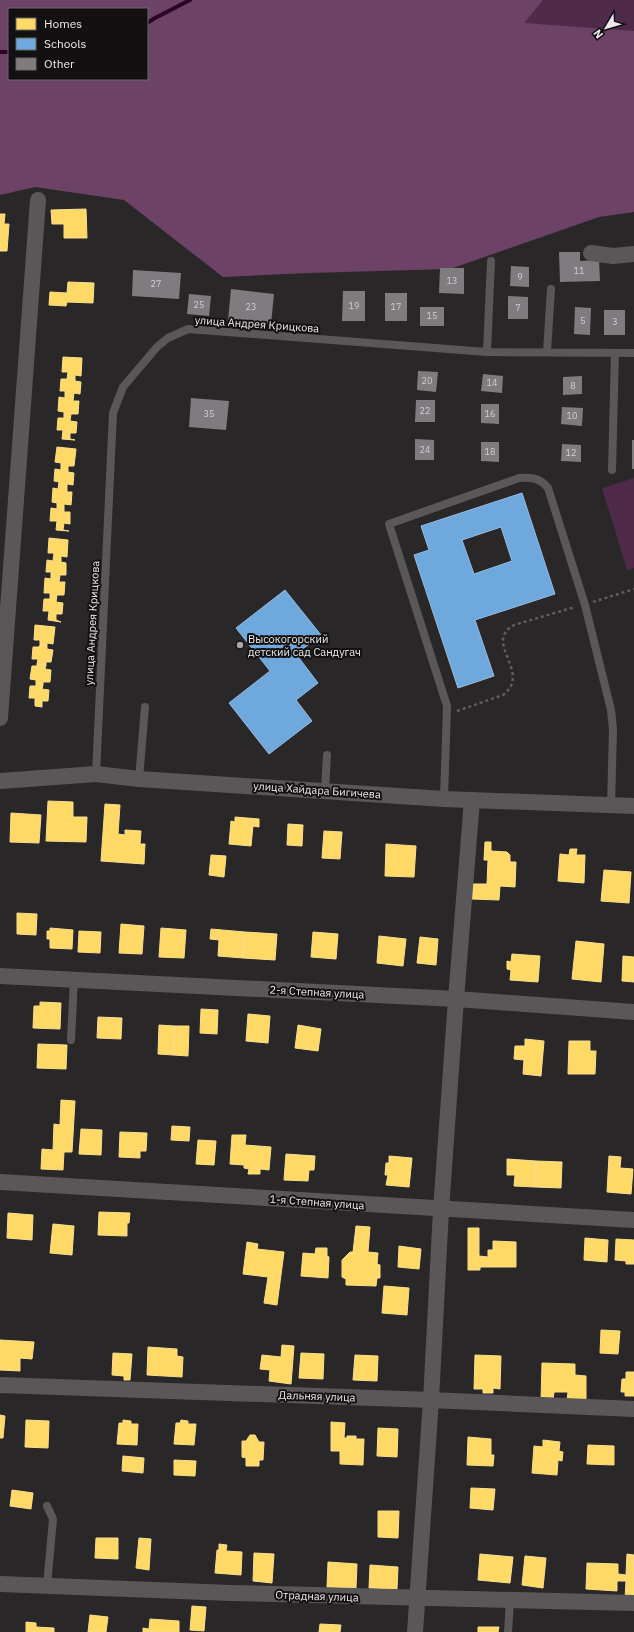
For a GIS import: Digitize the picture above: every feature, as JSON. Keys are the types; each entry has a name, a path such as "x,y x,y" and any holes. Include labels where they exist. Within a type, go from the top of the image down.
{"street":[{"path":"0,718 38,200"},
{"path":"591,253 613,256 634,254"},
{"name":"улица Хайдара Бигичева","path":"0,781 96,774 139,779 444,799 634,806"},
{"path":"415,1632 431,1400 441,1210 472,800"},
{"name":"2-я Степная улица","path":"0,976 456,999 634,1012"},
{"name":"1-я Степная улица","path":"0,1182 441,1210 634,1220"},
{"name":"Дальняя улица","path":"0,1385 431,1400 634,1409"},
{"name":"Отрадная улица","path":"0,1584 417,1599 634,1603"}],"lane":[{"path":"487,352 491,261"},
{"path":"547,352 551,290"},
{"name":"улица Андрея Крицкова","path":"96,774 113,413 123,387 157,347 168,338 188,330 487,352 634,353"},
{"path":"612,470 615,353"},
{"path":"444,799 446,706 389,524 519,478 529,477 537,479 548,488 585,605 611,710 613,729 611,806"},
{"path":"139,779 145,707"},
{"path":"325,791 327,755"},
{"path":"71,1040 74,979"},
{"path":"47,1586 53,1519 48,1506"},
{"path":"508,1632 510,1601"}],"path":[{"path":"446,706 450,709 459,711 503,695 509,690 512,685 513,674 502,643 504,633 508,628 634,589"}],"shaded area":[{"path":"0,0 543,0 524,23 634,31 634,212 599,217 450,269 223,277 124,200 35,187 0,195"},
{"path":"417,0 634,0 634,32 450,42"},
{"path":"634,478 634,568 627,570 602,488"}],"building: Homes":[{"path":"86,209 87,238 64,238 64,224 52,224 51,210"},
{"path":"0,214 5,214 4,224 9,224 7,251 0,251"},
{"path":"68,282 94,283 93,303 67,302 66,306 49,305 50,292 67,293"},
{"path":"63,357 82,358 81,376 75,375 75,381 81,382 80,394 74,393 73,401 79,401 78,414 71,414 70,421 77,422 76,433 70,433 70,439 75,440 62,439 63,430 57,430 58,418 64,418 64,412 58,411 59,397 65,398 65,391 60,391 61,379 67,379 68,372 62,372"},
{"path":"57,447 76,449 74,466 68,466 68,472 74,473 73,485 67,484 67,492 72,492 71,505 64,504 64,512 70,512 70,524 64,523 63,530 69,531 56,530 57,521 50,521 51,508 57,509 57,503 52,502 53,488 58,489 59,482 54,481 55,469 61,470 61,463 55,462"},
{"path":"49,538 68,540 67,557 61,556 61,562 66,563 66,575 60,575 59,582 65,582 64,595 57,595 56,602 63,603 62,614 56,614 56,620 61,622 48,620 49,611 43,611 44,599 50,599 50,593 44,593 45,578 51,579 51,572 46,572 47,560 53,561 54,553 48,553"},
{"path":"35,625 55,627 53,644 47,643 47,645 40,645 40,640 34,640"},
{"path":"40,645 47,645 47,649 53,650 51,662 46,662 46,665 37,664 38,659 32,659 33,647 39,647"},
{"path":"37,664 46,665 45,669 51,670 50,682 43,682 43,685 36,684 36,680 30,679 32,666 37,666"},
{"path":"36,684 43,685 42,689 49,690 48,701 42,701 42,707 35,706 35,698 29,698 30,686 36,686"},
{"path":"48,801 73,802 73,817 87,817 86,842 46,841"},
{"path":"105,804 120,805 118,834 125,835 125,830 141,831 140,844 145,844 144,864 101,861"},
{"path":"11,813 41,815 39,843 10,842"},
{"path":"235,817 259,819 259,827 253,826 251,846 229,844 231,821 235,822"},
{"path":"288,824 303,825 302,846 287,845"},
{"path":"324,831 342,832 340,859 322,858"},
{"path":"485,842 491,842 491,851 507,852 510,855 510,862 516,862 515,887 500,886 499,900 472,899 473,884 487,884 488,860 484,860"},
{"path":"386,844 416,846 414,877 385,876"},
{"path":"570,849 577,849 576,855 585,855 584,883 558,881 560,854 569,855"},
{"path":"211,855 226,856 224,877 209,875"},
{"path":"604,870 631,872 629,903 601,901"},
{"path":"17,913 37,914 36,935 17,934"},
{"path":"121,924 144,926 142,954 119,953"},
{"path":"50,928 73,930 72,949 50,948 50,939 47,939 47,931 50,931"},
{"path":"161,928 186,930 184,958 159,957"},
{"path":"211,929 245,932 243,958 218,956 219,940 210,939"},
{"path":"79,931 101,932 100,953 78,952"},
{"path":"245,932 277,934 275,960 243,958"},
{"path":"313,932 338,934 336,959 311,957"},
{"path":"379,936 406,939 403,966 377,963"},
{"path":"420,937 438,939 436,965 417,963"},
{"path":"576,941 604,944 601,982 572,979"},
{"path":"512,954 540,956 538,982 510,980 511,970 507,969 507,961 511,962"},
{"path":"623,956 634,957 634,982 622,981"},
{"path":"40,1002 61,1003 60,1029 33,1028 34,1006 40,1006"},
{"path":"201,1009 218,1010 217,1034 200,1033"},
{"path":"248,1014 270,1016 268,1043 246,1041"},
{"path":"98,1017 122,1018 121,1039 97,1038"},
{"path":"159,1025 175,1026 173,1055 158,1054"},
{"path":"298,1025 321,1029 318,1051 295,1048"},
{"path":"175,1026 189,1026 188,1056 173,1055"},
{"path":"525,1039 544,1041 541,1076 523,1074 524,1060 514,1059 515,1046 525,1046"},
{"path":"569,1041 590,1041 590,1051 596,1051 595,1074 568,1074"},
{"path":"38,1044 67,1045 66,1069 37,1068"},
{"path":"61,1100 75,1101 72,1152 64,1152 63,1170 41,1169 42,1149 53,1150 54,1124 60,1125"},
{"path":"172,1126 190,1127 189,1141 171,1140"},
{"path":"81,1129 102,1130 101,1155 79,1154"},
{"path":"120,1132 147,1133 146,1151 140,1151 140,1158 119,1157"},
{"path":"232,1135 246,1135 245,1145 271,1147 269,1170 260,1169 260,1174 248,1174 249,1169 244,1168 244,1165 230,1164"},
{"path":"198,1140 216,1141 214,1165 196,1164"},
{"path":"286,1154 315,1156 314,1170 309,1170 308,1181 284,1180"},
{"path":"389,1156 412,1158 409,1187 386,1185 388,1175 385,1175 386,1163 389,1163"},
{"path":"609,1156 621,1157 620,1168 633,1169 631,1194 607,1192"},
{"path":"507,1159 536,1161 535,1187 514,1186 515,1175 507,1175"},
{"path":"536,1161 562,1162 561,1188 535,1187"},
{"path":"99,1212 130,1213 129,1223 127,1223 127,1236 98,1235"},
{"path":"8,1213 33,1215 32,1240 7,1238"},
{"path":"53,1224 74,1226 72,1255 50,1253"},
{"path":"356,1226 370,1227 368,1252 378,1253 377,1264 380,1265 380,1278 377,1278 376,1286 346,1285 346,1279 342,1277 342,1260 350,1252 353,1252"},
{"path":"468,1228 479,1228 479,1256 488,1257 488,1250 493,1250 493,1241 516,1242 516,1267 480,1267 480,1270 468,1270"},
{"path":"585,1238 608,1240 607,1262 584,1260"},
{"path":"616,1239 634,1240 634,1264 626,1264 626,1261 615,1260"},
{"path":"247,1242 258,1244 257,1249 284,1252 277,1305 264,1303 268,1277 243,1274"},
{"path":"399,1246 421,1249 419,1269 398,1267"},
{"path":"316,1248 327,1248 327,1256 329,1257 328,1278 301,1276 303,1253 315,1254"},
{"path":"384,1286 409,1288 407,1315 382,1313"},
{"path":"601,1330 620,1331 618,1354 600,1353"},
{"path":"0,1340 34,1342 32,1359 20,1358 20,1371 0,1370"},
{"path":"282,1345 294,1346 291,1384 269,1381 270,1370 260,1369 262,1355 281,1357"},
{"path":"148,1347 177,1349 177,1356 183,1357 182,1377 147,1375"},
{"path":"113,1353 132,1354 130,1380 124,1380 124,1376 112,1375"},
{"path":"301,1353 324,1354 323,1379 299,1378"},
{"path":"355,1355 378,1356 377,1381 353,1380"},
{"path":"475,1355 501,1356 500,1389 493,1388 493,1393 483,1393 483,1389 474,1389"},
{"path":"542,1363 575,1364 575,1375 586,1376 586,1401 567,1400 568,1392 554,1392 553,1400 541,1400"},
{"path":"626,1372 634,1372 634,1396 625,1396 625,1392 621,1392 622,1379 626,1379"},
{"path":"0,1415 5,1416 3,1438 0,1438"},
{"path":"26,1420 49,1421 48,1448 25,1447"},
{"path":"123,1420 131,1421 131,1424 138,1424 137,1445 117,1444 119,1423 123,1423"},
{"path":"181,1420 188,1421 188,1424 196,1424 194,1445 174,1444 176,1423 180,1423"},
{"path":"331,1422 345,1423 344,1438 347,1438 347,1436 356,1436 356,1439 364,1439 363,1465 340,1464 340,1451 331,1451"},
{"path":"378,1428 398,1429 397,1457 377,1456"},
{"path":"250,1435 255,1435 259,1442 264,1442 263,1460 259,1460 259,1466 246,1466 246,1458 242,1457 242,1441 246,1441"},
{"path":"468,1437 491,1439 491,1455 494,1455 493,1466 467,1465"},
{"path":"543,1440 560,1442 559,1451 563,1452 562,1461 558,1460 557,1475 532,1473 534,1446 543,1447"},
{"path":"588,1445 614,1446 614,1465 587,1464"},
{"path":"123,1456 144,1458 143,1473 122,1471"},
{"path":"174,1460 196,1461 195,1476 174,1475"},
{"path":"471,1488 495,1489 493,1510 470,1508"},
{"path":"12,1490 33,1493 31,1509 10,1506"},
{"path":"378,1511 399,1511 398,1538 378,1537"},
{"path":"96,1538 118,1538 118,1559 95,1558"},
{"path":"139,1538 151,1539 149,1570 136,1568"},
{"path":"219,1544 227,1545 226,1551 242,1552 241,1575 215,1573"},
{"path":"254,1553 274,1554 272,1583 253,1581"},
{"path":"480,1554 513,1557 510,1583 478,1580"},
{"path":"627,1554 634,1555 634,1599 625,1598 626,1581 617,1581 617,1591 586,1589 587,1563 618,1564 618,1574 626,1575"},
{"path":"525,1556 546,1558 543,1588 522,1585"},
{"path":"328,1562 357,1564 356,1588 327,1587"},
{"path":"370,1565 398,1567 397,1589 369,1588"},
{"path":"192,1606 206,1607 204,1631 190,1630"},
{"path":"90,1615 108,1617 106,1632 88,1632"},
{"path":"150,1619 179,1621 179,1632 143,1632 143,1628 149,1629"},
{"path":"26,1622 36,1623 36,1627 54,1628 54,1632 26,1632"},
{"path":"320,1624 341,1625 340,1632 319,1632"},
{"path":"478,1627 499,1627 498,1632 478,1632"}],"building: Schools":[{"path":"522,493 555,594 475,620 494,676 458,688 414,555 429,550 421,526","holes":["501,527 512,561 474,574 462,540"]},
{"path":"285,590 321,635 296,654 318,683 296,700 312,721 269,754 229,703 270,671 236,628"}],"building: Other":[{"path":"559,252 580,252 580,261 599,260 600,281 560,282"},
{"path":"511,266 529,267 529,287 510,286"},
{"path":"440,268 464,268 464,294 439,293"},
{"path":"133,270 181,273 179,299 132,296"},
{"path":"231,289 274,294 271,324 228,320"},
{"path":"343,291 365,291 365,321 342,321"},
{"path":"385,293 407,293 407,321 385,321"},
{"path":"189,294 211,296 209,316 187,314"},
{"path":"508,296 528,297 528,319 508,319"},
{"path":"420,307 444,307 444,326 420,326"},
{"path":"575,307 591,308 590,335 574,334"},
{"path":"604,310 625,310 625,335 604,335"},
{"path":"418,371 438,372 436,392 417,390"},
{"path":"483,374 503,376 502,393 481,391"},
{"path":"582,376 582,394 563,395 563,377"},
{"path":"191,398 229,401 226,430 189,427"},
{"path":"416,400 435,400 435,422 415,422"},
{"path":"481,404 499,404 499,424 481,423"},
{"path":"562,407 583,408 582,426 561,424"},
{"path":"415,439 434,440 434,460 415,460"},
{"path":"632,440 634,440 634,469 632,469"},
{"path":"481,442 499,442 499,462 481,461"},
{"path":"562,444 581,445 581,462 561,461"}],"waterway":[{"path":"148,22 190,0"},
{"path":"0,52 8,52"}],"place":[{"name":"Высокогорский детский сад Сандугач","path":"240,645"}]}
